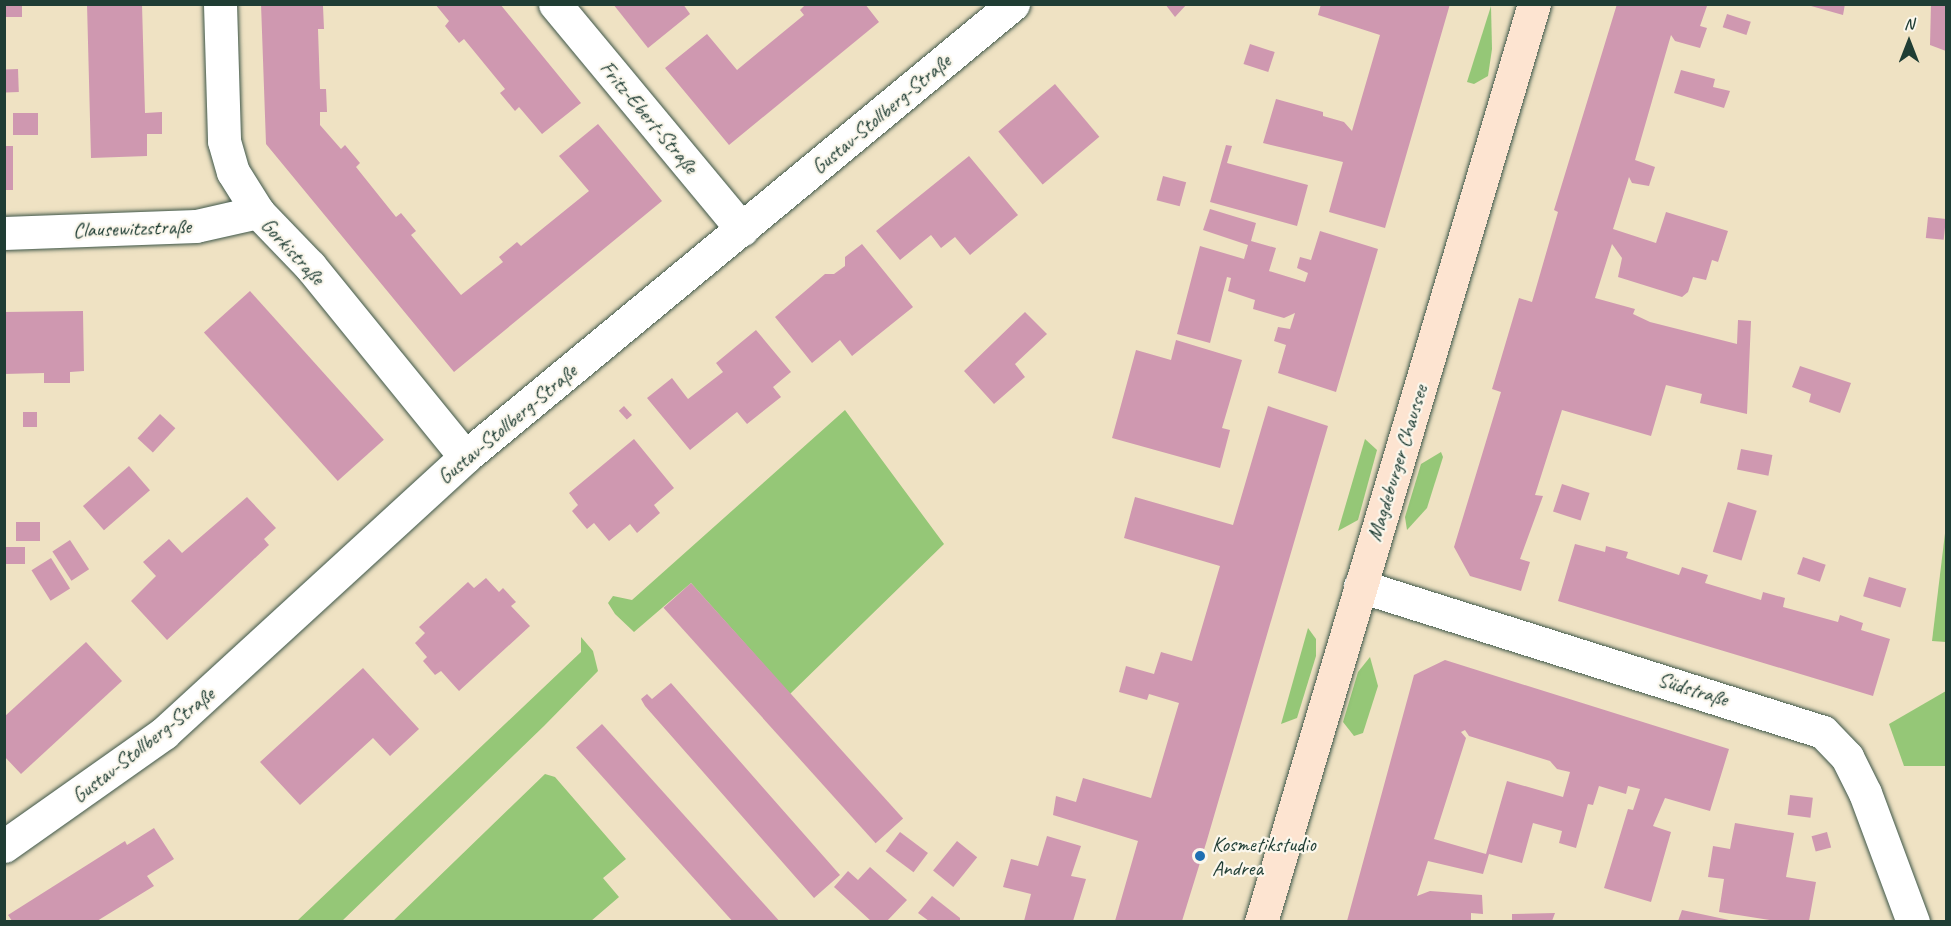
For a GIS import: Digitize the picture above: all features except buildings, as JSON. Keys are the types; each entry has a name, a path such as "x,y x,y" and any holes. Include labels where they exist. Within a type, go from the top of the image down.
{"street":[{"name":"Gorkistraße","path":"220,4 224,141 232,172 258,212 310,266 465,457"},
{"name":"Fritz-Ebert-Straße","path":"555,4 742,229"},
{"name":"Gustav-Stollberg-Straße","path":"4,846 164,733 465,457 1013,4"},
{"name":"Magdeburger Chaussee","path":"1261,921 1534,4"},
{"name":"Clausewitzstraße","path":"4,233 196,226 258,212"},
{"name":"Südstraße","path":"1360,586 1823,732 1847,757 1864,793 1913,921"}],"green space":[{"path":"1491,6 1492,49 1488,76 1474,84 1467,82"},
{"path":"845,410 944,544 790,694 691,583 634,632 615,614 608,603 613,596 632,600"},
{"path":"1365,439 1377,450 1358,520 1338,531"},
{"path":"1441,452 1443,457 1427,508 1407,530 1405,517 1421,464"},
{"path":"1946,525 1946,642 1932,641"},
{"path":"1308,628 1316,639 1316,656 1297,718 1281,724"},
{"path":"581,637 593,651 598,671 544,726 342,921 297,921 581,652"},
{"path":"1370,657 1378,686 1363,733 1354,736 1343,722 1358,672"},
{"path":"1946,691 1946,766 1904,766 1889,724"},
{"path":"545,774 555,777 626,859 603,878 619,897 591,921 393,921"}],"place":[{"name":"Kosmetikstudio Andrea","path":"1200,856"}]}
